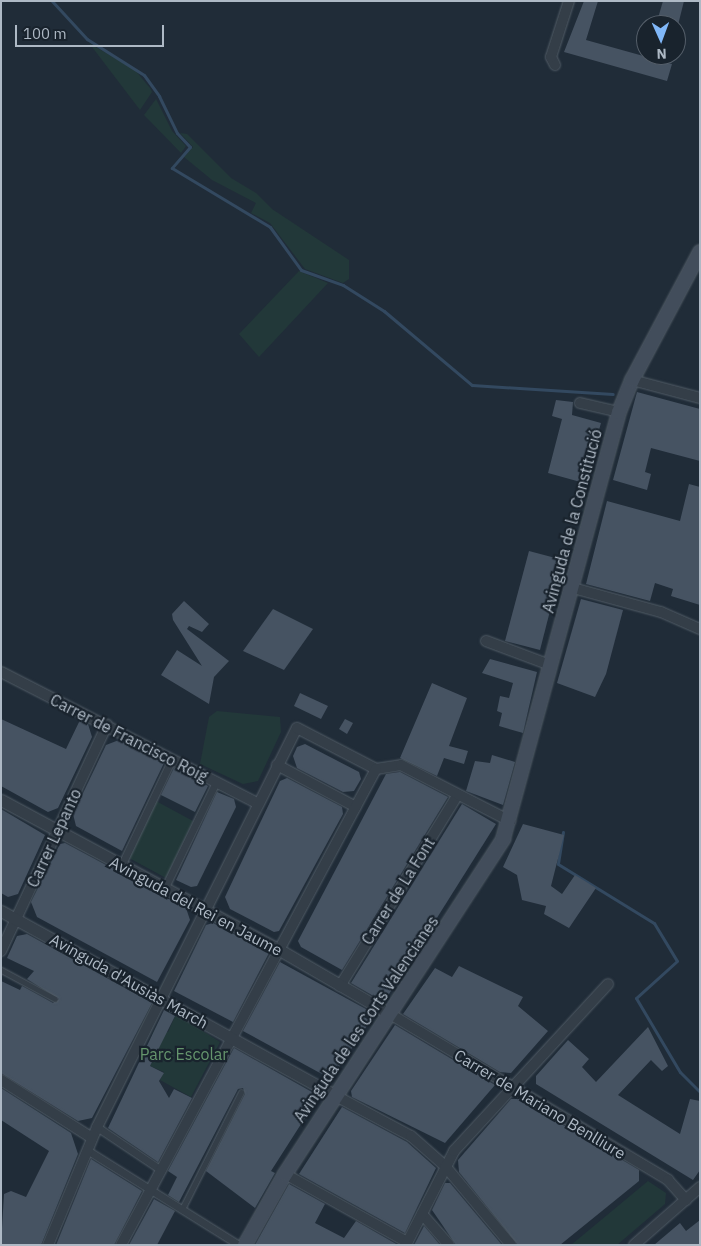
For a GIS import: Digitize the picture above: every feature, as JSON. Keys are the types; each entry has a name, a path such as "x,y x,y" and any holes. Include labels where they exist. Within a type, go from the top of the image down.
{"main road":[{"name":"Avinguda de la Constitució","path":"511,816 619,412 632,380 700,252"},
{"name":"Avinguda de les Corts Valencianes","path":"245,1245 285,1174 450,926 503,839 511,816"}],"street":[{"path":"555,65 551,57 569,1"},
{"path":"632,380 700,398"},
{"path":"580,404 619,412"},
{"path":"573,588 661,612 700,629"},
{"path":"486,642 550,665"},
{"name":"Carrer de Francisco Roig","path":"1,672 257,803"},
{"name":"Carrer Lepanto","path":"1,951 107,725"},
{"path":"48,1245 97,1127 257,803 297,728 376,769 400,765 457,796 477,801 511,816"},
{"path":"122,866 172,759"},
{"path":"277,765 356,807"},
{"path":"121,1245 278,949 286,942 376,769"},
{"path":"164,889 216,782"},
{"name":"Carrer de La Font","path":"340,986 457,796"},
{"name":"Avinguda del Rei en Jaume","path":"1,800 203,911 278,949 390,1014"},
{"name":"Avinguda d'Ausiàs March","path":"1,911 336,1096"},
{"path":"285,1174 407,1243 444,1166 513,1087 608,984"},
{"name":"Carrer de Mariano Benlliure","path":"390,1014 668,1180 686,1200"},
{"path":"1,1080 92,1138"},
{"path":"336,1096 412,1136 444,1166 511,1245"},
{"path":"97,1127 161,1170"},
{"path":"87,1150 239,1245"},
{"path":"634,1245 700,1187"},
{"path":"422,1214 449,1245"}],"lane":[{"path":"1,970 54,999"},
{"path":"180,1208 241,1092"}],"green space":[{"path":"89,43 135,70 150,88 152,92 140,110"},
{"path":"156,99 172,131 186,146 181,153 144,115"},
{"path":"180,133 187,134 231,178 256,193 272,209 349,260 349,279 343,283 305,269 270,223 251,213 256,203 212,180 184,157 193,147"},
{"path":"299,271 328,283 259,357 239,334"},
{"path":"217,711 280,717 281,732 258,781 243,784 200,764 209,717"},
{"path":"156,801 193,821 166,878 129,858"},
{"name":"Parc Escolar","path":"176,1014 220,1042 191,1097 160,1080 164,1072 150,1066 162,1040 152,1035 156,1027 168,1032"},
{"path":"648,1181 666,1193 665,1204 617,1245 571,1245"}],"building":[{"path":"584,1 598,1 586,40 636,54 636,65 672,65 667,81 564,52"},
{"path":"663,1 684,1 680,15 659,15"},
{"path":"637,392 700,409 700,461 651,448 645,472 651,474 647,490 613,480"},
{"path":"556,400 573,402 572,415 601,423 584,483 548,473 562,419 552,416"},
{"path":"689,484 700,487 700,605 671,596 673,589 655,583 650,601 586,584 607,501 680,521"},
{"path":"529,551 563,560 540,650 505,641"},
{"path":"581,599 623,610 606,674 595,697 557,683"},
{"path":"184,601 209,624 202,632 189,626 187,629 229,661 214,677 209,704 161,675 177,650 202,666 173,620 172,614"},
{"path":"273,609 313,629 284,670 243,651"},
{"path":"490,659 537,672 523,733 499,726 502,713 497,711 500,696 509,698 513,683 482,673"},
{"path":"432,683 467,698 449,746 468,751 464,764 444,758 437,776 400,758"},
{"path":"300,693 328,706 321,719 294,706"},
{"path":"1,719 66,749 80,720 88,724 92,737 58,808 48,812 1,786"},
{"path":"345,719 353,723 347,734 339,729"},
{"path":"119,740 164,763 122,851 76,826 73,814 106,745"},
{"path":"305,744 359,772 361,779 354,791 343,792 297,768 293,756 297,747"},
{"path":"492,755 515,762 503,805 466,791 475,761 490,763"},
{"path":"174,768 208,786 195,812 161,795"},
{"path":"400,772 448,797 342,970 301,947 298,941 386,774"},
{"path":"287,778 342,807 343,814 279,931 274,932 230,909 225,897 280,781"},
{"path":"217,792 234,799 236,807 197,886 191,887 176,880"},
{"path":"462,804 496,824 384,1002 351,983"},
{"path":"1,809 45,835 18,894 8,897 1,893"},
{"path":"523,824 564,835 551,886 562,894 575,875 596,888 569,928 544,914 546,906 522,900 517,875 503,867"},
{"path":"65,843 186,908 190,920 157,982 37,917 31,902 60,844"},
{"path":"213,923 269,953 233,1022 174,991 206,925"},
{"path":"27,934 152,1003 92,1118 78,1121 1,1073 1,981 20,990 22,986 53,1003 59,999 27,979 34,971 7,958 17,936"},
{"path":"280,962 375,1014 331,1079 243,1031"},
{"path":"459,966 523,997 518,1006 548,1031 511,1073 500,1072 403,1014 435,968 452,977"},
{"path":"164,1010 175,1016 150,1066 164,1073 159,1081 169,1098 174,1089 192,1098 158,1162 108,1128"},
{"path":"395,1025 495,1085 445,1143 352,1097 351,1091"},
{"path":"648,1027 668,1066 662,1071 651,1060 618,1095 680,1134 690,1099 700,1101 700,1170 693,1180 536,1084 536,1076 568,1040 589,1059 582,1067 596,1082"},
{"path":"234,1048 319,1096 271,1171 275,1173 255,1208 206,1171 245,1094 243,1088 238,1089 179,1202 168,1195 177,1177 168,1171"},
{"path":"1,1088 71,1133 78,1154 41,1245 1,1245 4,1194 11,1191 26,1197 49,1151 1,1120"},
{"path":"511,1099 519,1099 639,1170 639,1181 560,1245 518,1245 459,1172 458,1160"},
{"path":"342,1107 407,1142 436,1168 405,1233 299,1174"},
{"path":"91,1159 142,1191 114,1245 56,1245"},
{"path":"445,1183 450,1183 502,1245 456,1245 432,1210"},
{"path":"289,1184 325,1204 315,1223 344,1238 356,1221 398,1245 255,1245"},
{"path":"154,1199 175,1211 157,1245 129,1245"},
{"path":"700,1220 700,1245 654,1245 680,1223 686,1231"},
{"path":"424,1226 440,1245 414,1245"}],"waterway":[{"path":"52,1 87,39 144,75 159,96 177,133 190,147 172,168 270,227 301,270 343,285 384,311 472,385 613,394"},
{"path":"563,832 558,864 654,923 677,961 636,998 680,1072 700,1092"}]}
